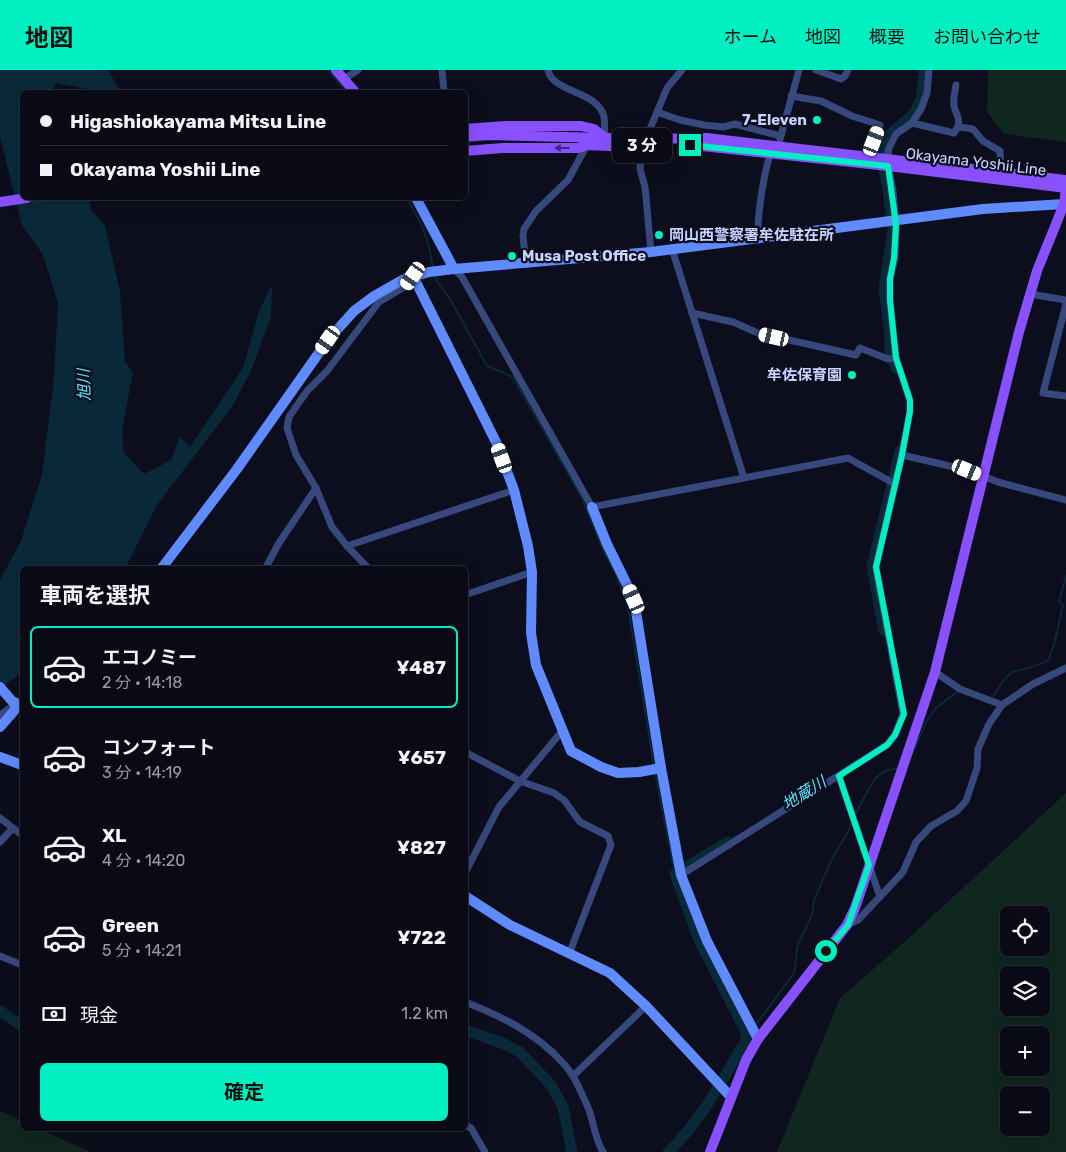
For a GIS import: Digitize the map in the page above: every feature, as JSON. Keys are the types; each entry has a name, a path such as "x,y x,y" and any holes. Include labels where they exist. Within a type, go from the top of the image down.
{"main road":[{"path":"336,70 353,90"},
{"path":"468,129 506,126 582,126 594,129 605,138"},
{"name":"Okayama Yoshii Line","path":"468,137 488,135 587,141 605,138 707,138 1066,188"},
{"path":"468,151 503,148 578,148 587,141 633,147 643,139"},
{"name":"Okayama Yoshii Line","path":"777,147 869,157 888,163 1001,172 1066,180"},
{"path":"710,1152 746,1060 758,1039 848,925 935,672 1030,294 1065,204 1066,188"},
{"path":"0,202 20,199"}],"street":[{"path":"344,79 358,70"},
{"path":"442,70 444,90"},
{"path":"548,70 549,75 558,83 591,100 599,108 604,117 605,138"},
{"path":"651,252 645,187 640,169 643,139 650,129 667,88 682,70"},
{"path":"758,238 758,225 777,147 799,70"},
{"path":"816,70 841,79 848,70"},
{"path":"681,875 887,745 895,735 904,714 876,567 902,455 910,411 910,400 896,358 890,300 890,279 894,258 888,163 889,148 896,134 912,124 921,109 927,93 928,70"},
{"path":"912,124 954,132 958,127 959,117 954,105 956,85"},
{"path":"792,96 821,101 852,116 880,125 869,157"},
{"path":"657,112 680,120 704,125 723,127 735,124 777,147"},
{"path":"958,127 973,129 983,141 1000,151 1001,172"},
{"path":"526,264 524,229 536,211 568,180 587,141"},
{"path":"417,200 450,270 462,277 592,507 607,544 634,599 661,768 681,875 706,940 758,1039"},
{"path":"163,566 237,468 328,340 354,312 374,296 402,280 429,272 651,252 983,210 1065,204"},
{"path":"672,249 744,478"},
{"path":"365,566 332,527 316,488 296,455 287,428 289,417 307,391 327,371 379,302 406,286 413,276"},
{"path":"413,276 496,442 514,490 528,546 532,572 531,633 536,665 571,751 601,767 618,773 661,768"},
{"path":"1030,294 1066,302 1043,393 1066,396"},
{"path":"692,313 733,322 758,333 856,355 860,348 888,359 896,358"},
{"path":"902,455 967,470 998,482 1066,500"},
{"path":"592,507 848,458 895,484"},
{"path":"267,566 279,543 316,488"},
{"path":"347,546 514,490"},
{"path":"468,594 532,572"},
{"path":"848,925 858,920 903,872 916,842 931,826 957,811 966,801 977,768 978,749 989,724 1002,705 1033,684 1066,668"},
{"path":"935,672 960,689 1002,705"},
{"path":"0,687 17,703"},
{"path":"0,715 17,703"},
{"path":"0,727 14,711 17,703"},
{"path":"468,867 499,808 562,731"},
{"path":"468,754 520,781 554,793 564,800 580,822 608,836 611,845 568,954"},
{"path":"0,757 20,764"},
{"path":"839,776 880,897"},
{"path":"0,818 20,833"},
{"path":"0,842 13,828"},
{"path":"468,898 510,925 610,973 646,1006 731,1097"},
{"path":"0,956 20,964"},
{"path":"468,1003 518,1026 563,1062 573,1076 589,1109 599,1146 603,1152"},
{"path":"573,1076 646,1006"},
{"path":"468,1126 471,1128 485,1152"}],"green space":[{"path":"988,70 1066,70 1066,142 1004,134 987,112"},
{"path":"1066,793 1066,1152 777,1152 840,998 901,945"},
{"path":"0,1111 20,1120 20,1131 44,1131 91,1152 0,1152"}],"water":[{"name":"旭川","path":"0,70 108,70 120,90 93,90 56,83 52,90 20,90 20,200 89,200 91,210 105,226 120,292 125,362 133,372 122,431 124,453 144,474 171,460 180,437 190,447 243,368 259,311 272,285 271,317 250,373 233,405 157,505 126,566 20,566 20,674 0,689 0,580 21,541 42,475 54,378 58,303 43,255 22,225 0,137"}],"waterway":[{"path":"328,70 345,90"},
{"name":"地蔵川","path":"883,152 888,136 915,113 922,95 924,70"},
{"name":"地蔵川","path":"884,171 893,230 884,289 890,333 890,350 896,368"},
{"path":"408,200 421,224 429,246 433,267"},
{"path":"435,274 438,283 449,297 487,366 514,379 581,496 604,552 615,572 628,607 654,766"},
{"name":"地蔵川","path":"884,631 872,567 900,451"},
{"path":"992,698 1003,681 1012,672 1048,661 1054,645 1063,605 1059,602 1066,576"},
{"path":"915,748 927,720 936,708 958,691"},
{"path":"855,815 871,785 881,773 897,769"},
{"path":"655,773 675,874"},
{"path":"755,1026 794,973 798,944 812,915 814,900 833,857 848,832 851,822"},
{"name":"地蔵川","path":"668,1152 691,1128 701,1114 745,1042 747,1034 699,940 675,874 728,842"},
{"name":"地蔵川","path":"0,1011 20,1025"},
{"name":"地蔵川","path":"468,1031 502,1043 520,1052 551,1085 563,1107 572,1152"}],"place":[{"name":"7-Eleven","path":"817,120"},
{"name":"岡山西警察署牟佐駐在所","path":"659,235"},
{"name":"Musa Post Office","path":"512,256"},
{"name":"牟佐保育園","path":"852,375"}],"route":[{"path":"690,145 888,166 893,191 896,225 894,258 890,279 890,300 896,358 910,400 910,411 902,455 876,567 904,714 900,726 887,745 839,776 869,865 848,925 826,951"}]}
